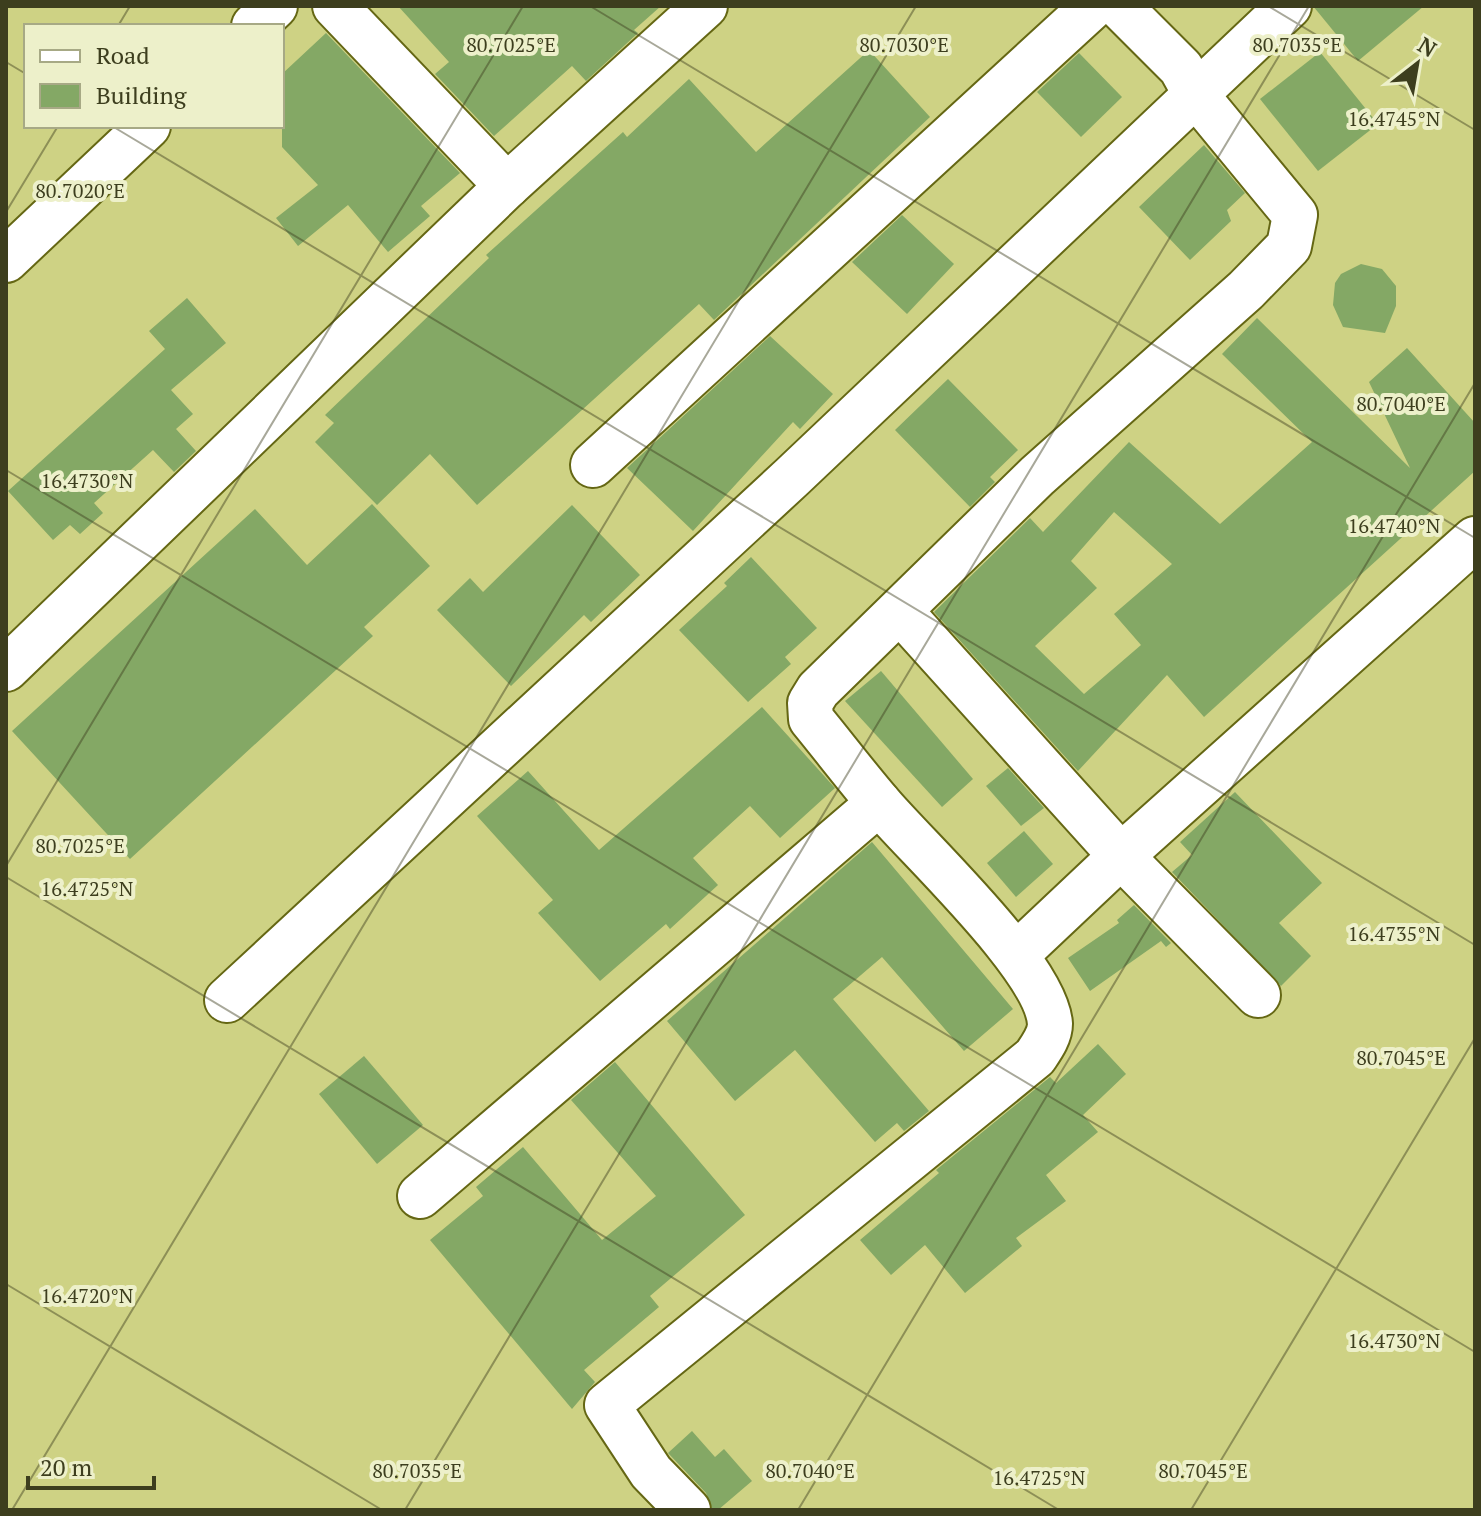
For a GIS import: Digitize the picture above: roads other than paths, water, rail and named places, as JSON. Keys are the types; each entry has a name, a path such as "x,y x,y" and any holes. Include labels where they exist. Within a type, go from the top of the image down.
{"street":[{"path":"256,24 275,6"},
{"path":"335,6 507,186"},
{"path":"6,669 507,186 705,6"},
{"path":"593,465 1093,6"},
{"path":"688,1510 651,1472 607,1405 1035,1057 1050,1023 1036,985 1016,955 879,803 811,719 810,703 818,690 1037,476 1246,290 1289,246 1295,215 1196,95 1181,68 1119,6"},
{"path":"227,1000 792,477 1289,6"},
{"path":"6,260 146,128"},
{"path":"1016,955 1121,856 1475,539"},
{"path":"900,611 1121,856 1258,995"},
{"path":"420,1196 879,803"}]}
